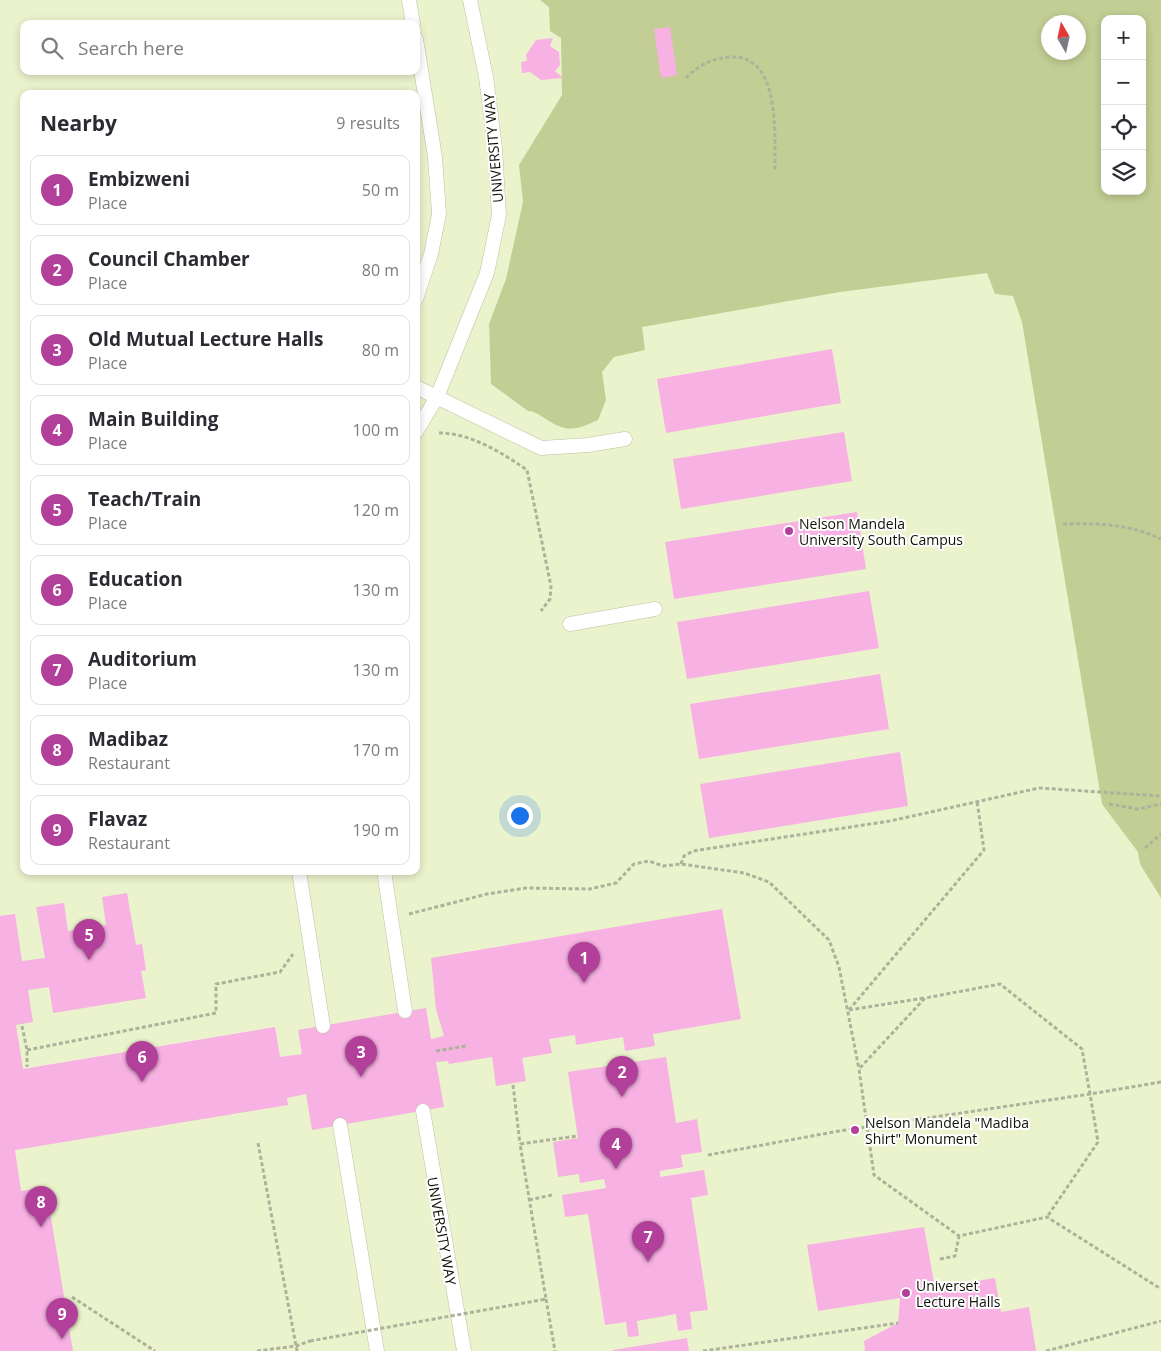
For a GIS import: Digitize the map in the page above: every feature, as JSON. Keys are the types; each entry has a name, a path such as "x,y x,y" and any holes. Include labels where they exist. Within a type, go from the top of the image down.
{"lane":[{"path":"409,0 413,20"},
{"name":"UNIVERSITY WAY","path":"420,425 437,397 487,273 499,215 496,148 486,77 470,0"},
{"path":"420,64 435,157 439,214 431,254 420,287"},
{"path":"420,389 541,448 588,445 625,439"},
{"path":"570,624 655,609"},
{"path":"300,875 324,1026"},
{"path":"385,875 405,1011"},
{"name":"UNIVERSITY WAY","path":"422,1111 464,1351"},
{"path":"340,1125 377,1351"}],"path":[{"path":"686,78 699,66 715,58 737,57 749,60 760,69 770,87 775,170"},
{"path":"439,433 454,433 495,450 527,470 550,586 550,599 541,610"},
{"path":"1063,524 1102,522 1143,531 1161,539"},
{"path":"681,864 684,856 692,851 890,821 1040,788 1161,796"},
{"path":"848,1011 984,850 977,801"},
{"path":"1109,804 1138,809 1161,804"},
{"path":"1145,848 1161,834"},
{"path":"391,918 487,894 526,888 590,889 616,883 634,864 649,861 663,866 681,864 744,873 769,882 829,940 839,967 859,1069 874,1175 959,1236 1047,1217 1098,1142 1082,1049 1000,984 848,1011"},
{"path":"27,1050 216,1013 216,984 280,972 309,932"},
{"path":"859,1069 924,998"},
{"path":"22,1026 27,1050 27,1067"},
{"path":"436,1051 466,1046"},
{"path":"708,1155 1161,1082"},
{"path":"513,1085 520,1144 555,1351"},
{"path":"520,1144 577,1136"},
{"path":"258,1143 297,1351"},
{"path":"529,1200 552,1195"},
{"path":"1047,1217 1161,1289"},
{"path":"940,1259 955,1256 959,1236"},
{"path":"72,1297 155,1351"},
{"path":"257,1351 296,1346 310,1341 546,1299"},
{"path":"1046,1351 1161,1321"},
{"path":"703,1351 898,1323"}],"shaded area":[{"name":"Nelson Mandela University South Campus","path":"0,0 1161,0 1161,1351 0,1351"},
{"path":"540,0 1161,0 1161,898 1140,864 1138,852 1102,804 1022,322 1013,296 995,294 987,273 840,292 642,327 645,350 614,357 602,372 606,400 598,420 578,428 560,426 535,412 528,411 491,384 489,324 506,279 523,202 519,165 562,95 561,38 550,31 549,7"}],"building":[{"path":"670,27 677,75 661,78 654,29"},
{"path":"553,38 550,46 559,52 560,65 555,71 563,78 541,80 530,72 522,73 521,62 527,61 526,55 536,40"},
{"path":"832,349 841,403 666,433 657,379"},
{"path":"844,432 852,481 681,509 673,459"},
{"path":"857,512 866,569 674,599 665,542"},
{"path":"869,591 879,648 687,679 677,622"},
{"path":"880,674 889,729 699,759 690,704"},
{"path":"900,752 908,806 709,838 700,784"},
{"path":"127,893 136,945 142,944 146,970 141,971 146,998 53,1013 49,987 28,990 33,1022 16,1025 23,1069 275,1027 280,1057 302,1054 298,1030 426,1008 431,1039 444,1036 436,1009 431,958 722,909 741,1019 653,1034 655,1046 625,1051 623,1037 576,1045 575,1035 549,1039 552,1053 522,1058 526,1081 496,1086 492,1057 449,1064 448,1061 436,1062 444,1107 312,1130 306,1094 287,1098 288,1105 15,1150 21,1191 46,1187 73,1351 0,1351 0,916 15,914 22,961 45,958 36,907 64,903 68,931 106,925 102,897"},
{"path":"666,1057 676,1123 697,1119 702,1152 681,1155 683,1167 660,1171 660,1177 704,1170 708,1195 691,1198 708,1310 690,1312 692,1329 678,1331 676,1314 637,1321 639,1336 628,1337 626,1322 605,1325 588,1214 565,1217 562,1195 606,1188 604,1179 580,1183 579,1174 558,1177 553,1142 578,1138 568,1072"},
{"name":"Universet Lecture Halls","path":"924,1227 935,1288 995,1278 1001,1312 1029,1307 1036,1351 865,1351 864,1341 898,1323 900,1298 818,1311 807,1245"},
{"path":"687,1338 689,1351 613,1351 613,1350"}],"place":[{"name":"Nelson Mandela University South Campus","path":"789,531"},
{"name":"Teach/Train","path":"89,960"},
{"name":"Embizweni","path":"584,983"},
{"name":"Old Mutual Lecture Halls","path":"361,1077"},
{"name":"Education","path":"142,1082"},
{"name":"Council Chamber","path":"622,1097"},
{"name":"Nelson Mandela \"Madiba Shirt\" Monument","path":"855,1130"},
{"name":"Main Building","path":"616,1169"},
{"name":"Madibaz","path":"41,1227"},
{"name":"Auditorium","path":"648,1262"},
{"name":"Universet Lecture Halls","path":"906,1293"},
{"name":"Flavaz","path":"62,1339"}]}
